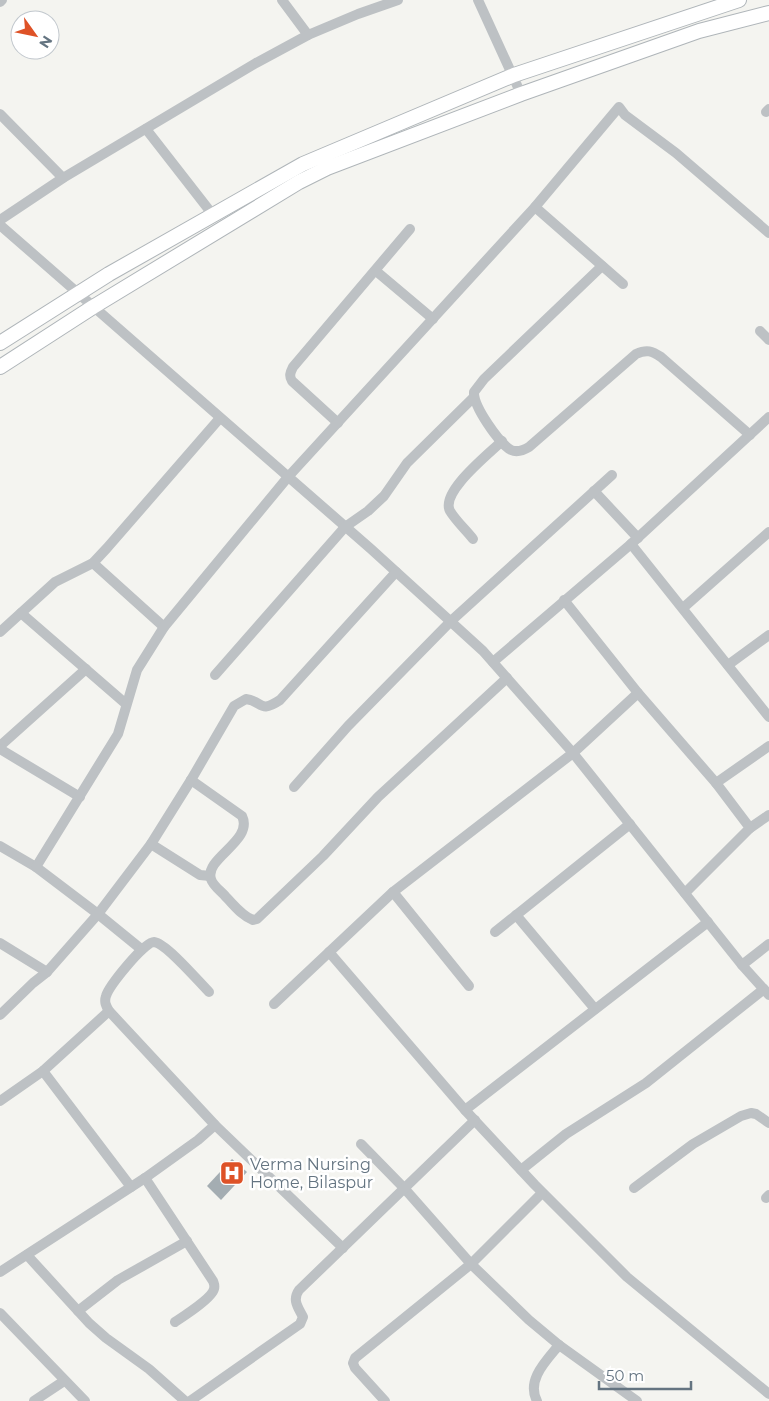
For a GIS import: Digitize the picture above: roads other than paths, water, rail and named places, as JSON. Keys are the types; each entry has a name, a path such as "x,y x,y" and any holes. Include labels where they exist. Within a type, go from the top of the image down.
{"main road":[{"path":"0,343 109,274 303,164 514,75 739,0"},
{"path":"0,367 92,307 327,168 522,94 700,31 769,13"}],"street":[{"path":"282,0 308,35"},
{"path":"0,220 63,178 256,63 308,35 398,0"},
{"path":"478,0 522,94"},
{"path":"36,867 118,734 137,670 164,627 288,477 535,207 619,107 625,115 676,153 769,233"},
{"path":"0,114 63,178"},
{"path":"146,130 213,215"},
{"path":"535,207 623,284"},
{"path":"0,225 345,527 483,651 573,753 742,966 766,992 646,1083 566,1134 521,1170"},
{"path":"338,422 292,381 290,373 293,367 410,230"},
{"path":"602,266 484,379 474,392 480,413 502,441 517,452 529,447 636,354 644,350 652,351 661,357 750,435"},
{"path":"376,271 433,319"},
{"path":"760,331 769,340"},
{"path":"215,675 345,527 368,511 384,496 407,463 474,396"},
{"path":"493,662 635,541 769,417"},
{"path":"0,632 55,582 92,563 220,418"},
{"path":"473,539 450,511 448,504 458,485 502,441"},
{"path":"294,786 348,726 451,621 612,475"},
{"path":"594,491 635,541 683,608 769,717"},
{"path":"683,608 769,532"},
{"path":"92,563 164,627"},
{"path":"0,1015 47,972 98,914 151,844 192,780 234,706 246,699 262,707 267,707 280,700 396,572"},
{"path":"564,600 638,694 716,783 750,828"},
{"path":"22,613 126,704"},
{"path":"728,665 769,635"},
{"path":"80,797 0,747 86,669"},
{"path":"192,780 235,810 242,816 245,822 243,832 215,864 210,876 244,915 253,920 261,916 323,856 378,797 507,678"},
{"path":"274,1004 393,892 573,753 638,694"},
{"path":"716,783 769,746"},
{"path":"685,893 750,828 769,815"},
{"path":"495,932 630,824"},
{"path":"151,844 200,875 210,876"},
{"path":"0,846 36,867 141,949"},
{"path":"393,892 469,986"},
{"path":"516,915 595,1009"},
{"path":"465,1110 708,922"},
{"path":"209,992 173,954 160,944 154,942 141,949 106,996 105,1004 108,1011 215,1125 343,1248"},
{"path":"0,943 47,972"},
{"path":"742,966 769,944"},
{"path":"330,952 465,1110 542,1193 627,1277 769,1394"},
{"path":"0,1101 44,1070 108,1011"},
{"path":"44,1070 131,1187"},
{"path":"634,1188 693,1144 742,1116 756,1114 769,1123"},
{"path":"190,1401 300,1324 303,1317 296,1303 297,1293 475,1120"},
{"path":"0,1272 131,1187 198,1140 215,1125"},
{"path":"361,1144 404,1188 471,1264 529,1320 559,1345 637,1401"},
{"path":"144,1178 215,1286 214,1291 208,1297 175,1322"},
{"path":"385,1401 354,1368 355,1358 471,1264 542,1193"},
{"path":"78,1311 118,1280 187,1241"},
{"path":"27,1255 78,1311 106,1338 149,1369 185,1401"},
{"path":"0,1314 85,1401"},
{"path":"537,1401 533,1394 534,1379 559,1345"},
{"path":"34,1401 64,1380"}],"place":[{"name":"Verma Nursing Home, Bilaspur","path":"232,1173"}]}
